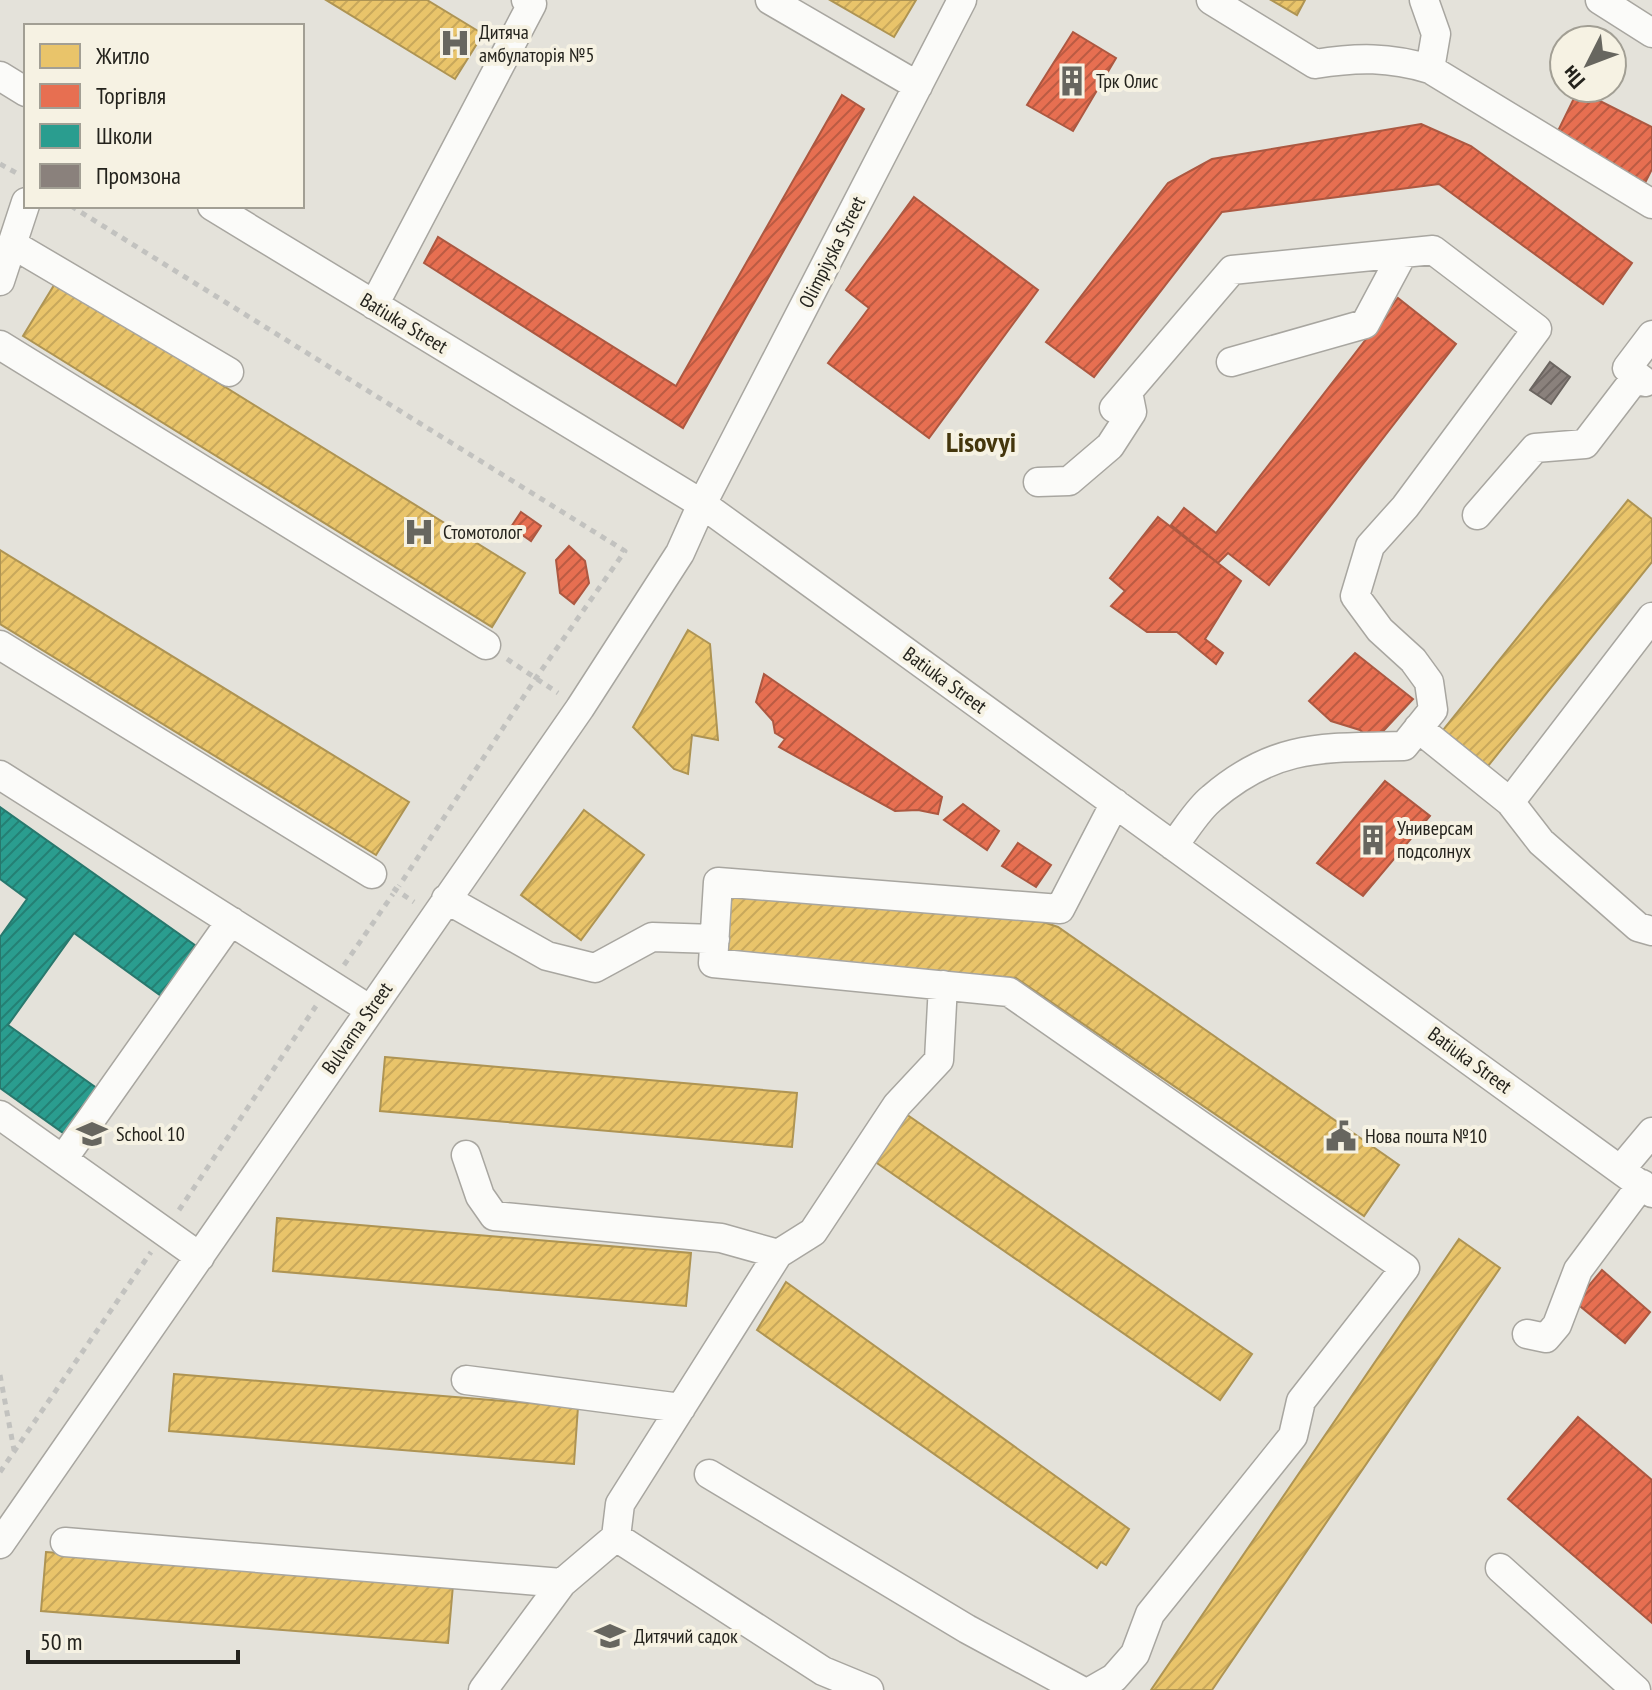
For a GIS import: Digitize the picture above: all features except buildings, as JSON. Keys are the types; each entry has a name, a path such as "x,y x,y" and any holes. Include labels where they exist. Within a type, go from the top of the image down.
{"street":[{"path":"374,305 532,4 526,0"},
{"path":"770,0 918,86"},
{"name":"Olimpiyska Street","path":"702,504 962,0"},
{"path":"1211,0 1315,64 1384,58 1430,69 1652,204"},
{"path":"1424,0 1436,34 1430,69"},
{"path":"1600,0 1652,33"},
{"path":"0,76 24,91"},
{"path":"0,281 24,208"},
{"name":"Batiuka Street","path":"215,208 702,504 1638,1182"},
{"path":"12,244 229,372"},
{"path":"1038,482 1069,481 1110,446 1132,412 1121,400 1232,270 1433,250 1537,329 1405,507 1370,546 1355,596 1380,630 1413,660 1429,682 1433,710 1404,746 1311,749 1261,763 1210,799 1173,846"},
{"path":"1231,362 1365,324 1403,253"},
{"path":"1477,515 1535,448 1585,444 1645,382 1627,368 1652,335"},
{"path":"0,345 486,645"},
{"name":"Bulvarna Street","path":"0,1543 580,708 680,553 702,504"},
{"path":"1510,802 1652,617"},
{"path":"0,645 372,874"},
{"path":"1418,728 1510,802 1541,842 1638,927 1652,931"},
{"path":"0,775 369,1009"},
{"path":"1093,1690 1114,1678 1135,1654 1150,1614 1293,1436 1301,1401 1405,1268 1009,992 713,963 718,882 1060,909 1115,803"},
{"path":"440,907 547,956 595,968 652,937 715,939"},
{"path":"63,1159 231,921"},
{"path":"483,1690 562,1583 616,1537 620,1504 778,1254 813,1232 897,1105 939,1060 943,985"},
{"path":"0,1115 200,1257"},
{"path":"1527,1334 1546,1338 1557,1325 1578,1270 1638,1182 1652,1132"},
{"path":"466,1155 480,1196 494,1216 721,1238 778,1254"},
{"path":"466,1380 681,1408"},
{"path":"709,1474 967,1629 1080,1690"},
{"path":"616,1537 823,1671 869,1690"},
{"path":"65,1542 562,1583"},
{"path":"1500,1568 1636,1690"}],"path":[{"path":"0,164 24,177"},
{"path":"0,1472 625,551 74,208"},
{"path":"486,645 580,708"},
{"path":"372,874 396,890 440,907"},
{"path":"0,1375 14,1451"}],"place":[{"name":"Дитяча амбулаторія №5","path":"455,43"},
{"name":"Трк Олис","path":"1072,81"},
{"name":"Стомотолог","path":"419,532"},
{"name":"Универсам подсолнух","path":"1373,840"},
{"name":"School 10","path":"92,1134"},
{"name":"Нова пошта №10","path":"1341,1136"},
{"name":"Дитячий садок","path":"610,1636"}],"district":[{"name":"Lisovyi","path":"981,442"}]}
